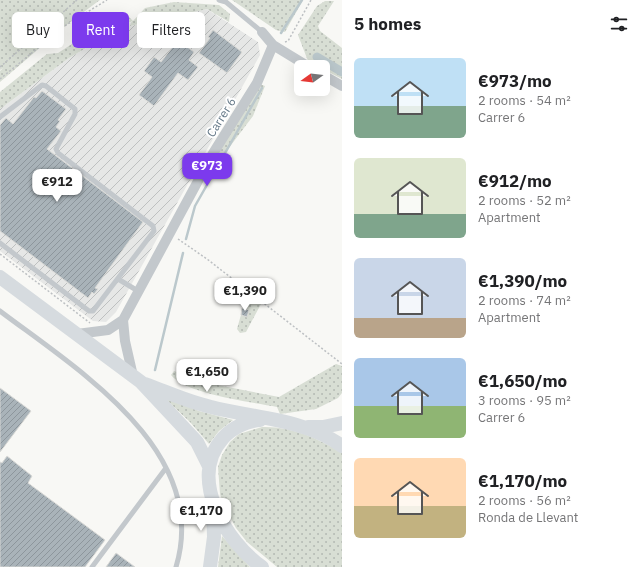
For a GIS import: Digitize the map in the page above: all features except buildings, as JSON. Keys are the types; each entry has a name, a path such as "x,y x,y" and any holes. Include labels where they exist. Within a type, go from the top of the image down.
{"main road":[{"path":"0,276 137,379 197,442 209,466"},
{"path":"137,379 208,407 268,420 304,427 323,427 342,423"},
{"path":"210,567 214,537 213,500 210,485 209,466 215,449 231,431 248,422 268,420"},
{"path":"304,427 342,446"},
{"path":"213,500 230,535 248,556 262,567"}],"street":[{"path":"262,32 273,46 297,60"},
{"name":"Carrer 6","path":"137,379 125,341 124,320 138,291 212,155 258,83 273,46"},
{"path":"330,79 342,86"},
{"path":"76,334 108,330 124,320"}],"lane":[{"path":"219,0 226,2 262,32"},
{"path":"0,117 42,85 75,109 75,114 56,149 58,154 153,226 154,231 97,307 89,311 0,243"},
{"path":"118,279 138,291"},
{"path":"0,311 93,382 126,413 148,437 166,468 176,490 181,511 181,540 176,567"},
{"path":"92,567 166,468"}],"path":[{"path":"0,67 77,0"},
{"path":"0,79 66,25 107,0"},
{"path":"273,46 288,40 311,0"},
{"path":"169,233 207,260 342,364"},
{"path":"0,254 96,326"}],"shaded area":[{"path":"0,0 100,0 84,12 72,12 72,21 64,27 64,12 12,12 12,48 40,48 0,82 0,71 3,68 0,70"},
{"path":"232,0 303,0 285,32 276,30"},
{"path":"325,1 334,1 318,26 320,31 342,48 342,79 330,73 330,60 308,60 298,35 317,6"},
{"path":"174,2 219,5 230,14 229,22 207,9 193,12 141,12 145,8"},
{"path":"207,9 258,42 260,55 116,312 106,322 93,321 0,251 0,109 69,58 86,48 129,48 129,23 133,21 131,26 137,25 137,48 205,48 205,12 194,12"},
{"path":"129,17 133,21 137,17 137,24 130,26 132,21 129,23"},
{"path":"72,44 72,48 86,48 69,58 0,109 0,92 47,54 58,53"},
{"path":"257,83 265,86 253,116 219,161 212,155"},
{"path":"247,293 261,304 246,332 240,333 237,329"},
{"path":"336,364 342,366 342,393 338,398 316,409 280,414 277,407 236,400 204,392 179,382 171,375 174,371 202,382 279,397"},
{"path":"160,394 199,411 233,420 219,431 209,444 190,422"},
{"path":"262,427 273,427 304,434 323,442 342,453 342,567 277,567 247,542 236,528 225,508 220,494 218,467 222,455 230,442 239,434"},
{"path":"222,536 250,567 218,567"}],"waterway":[{"path":"281,33 302,0"},
{"path":"317,57 342,72"},
{"path":"186,239 195,206 262,88"},
{"path":"155,370 183,253"}]}
